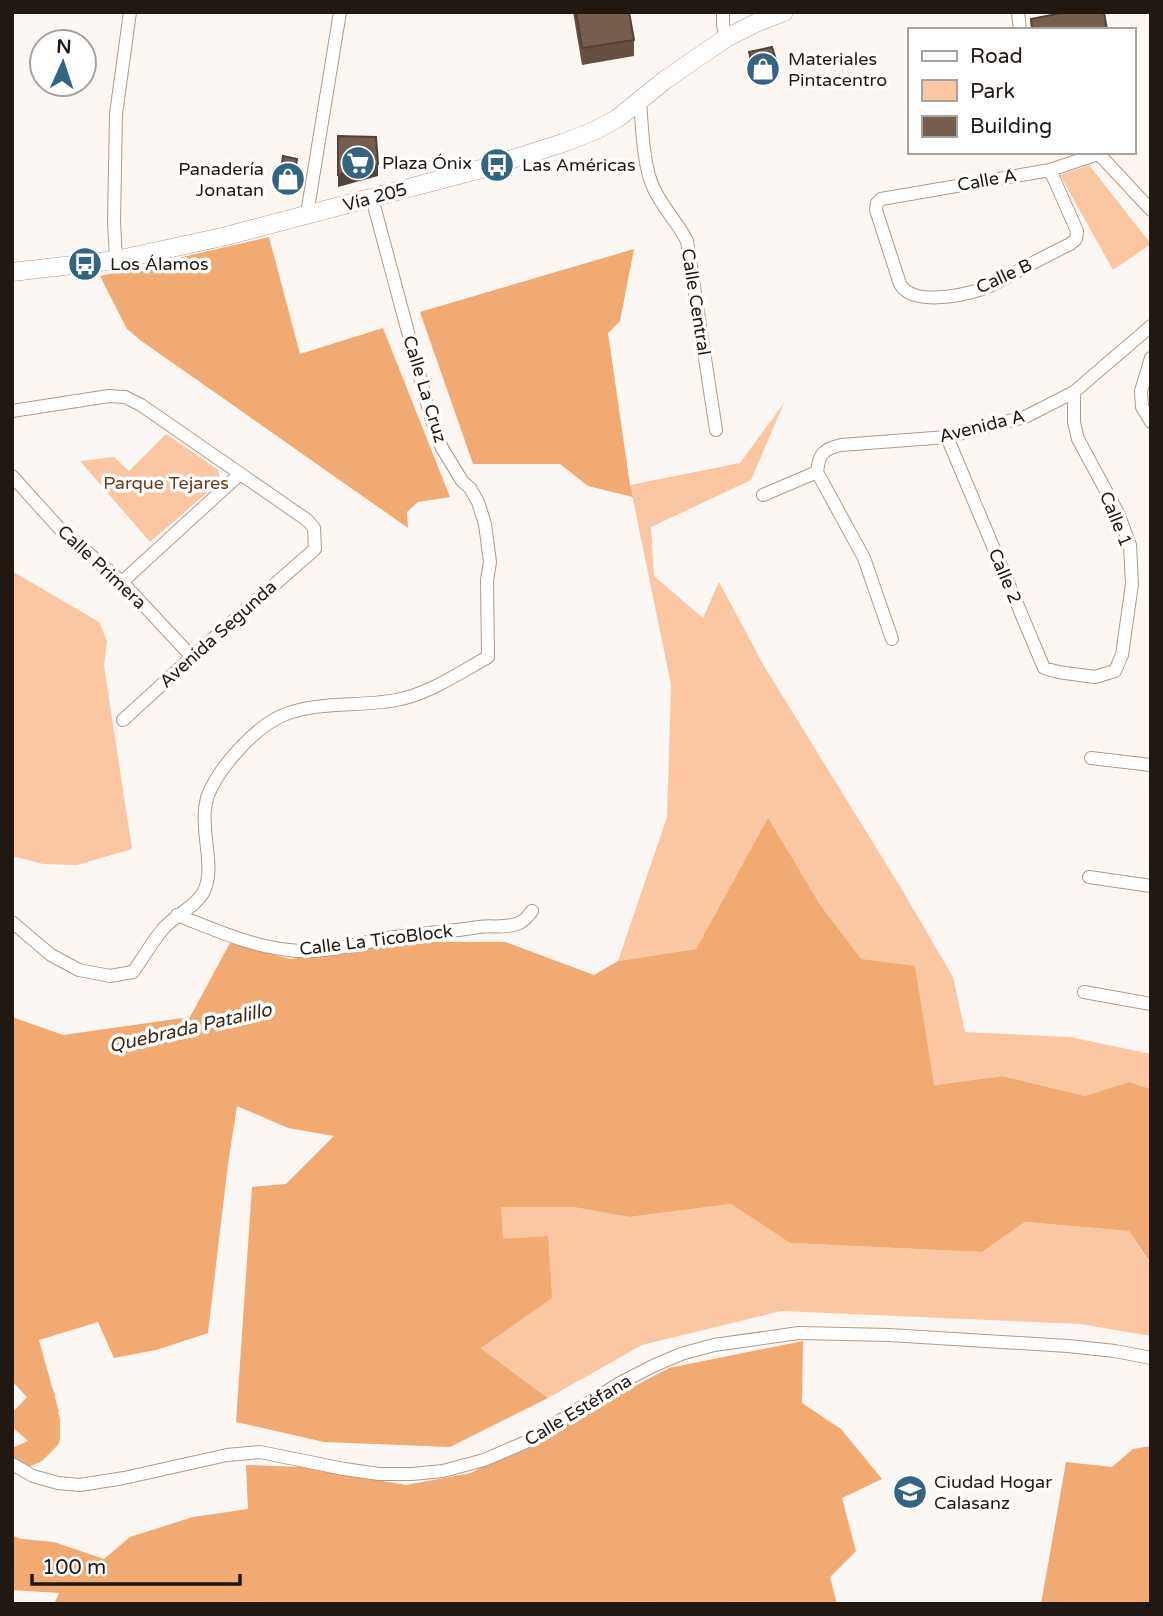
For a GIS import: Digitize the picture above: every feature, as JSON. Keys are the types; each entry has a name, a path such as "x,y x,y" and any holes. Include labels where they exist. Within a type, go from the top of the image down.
{"main road":[{"name":"Vía 205","path":"12,272 116,260 222,237 497,165 563,143 618,118 699,55 726,38 784,12"}],"street":[{"path":"116,260 116,114 130,12"},
{"path":"307,214 340,12"},
{"path":"723,12 726,38"},
{"name":"Calle Central","path":"640,101 649,174 654,189 681,228 687,242 716,430"},
{"name":"Calle A","path":"877,203 881,199 1050,170 1094,154"},
{"path":"1098,154 1151,210"},
{"name":"Calle B","path":"877,203 876,210 903,290 921,298 970,292 984,288 1076,239 1077,232 1050,170"},
{"name":"Calle La Cruz","path":"12,922 51,955 79,970 110,976 133,972 163,929 196,902 203,892 207,883 208,860 204,822 207,799 220,774 236,753 262,727 283,714 309,707 369,704 425,691 488,657 487,580 490,562 485,524 478,502 442,448 430,418 372,198"},
{"name":"Avenida A","path":"817,472 818,460 827,449 841,445 947,437 1025,417 1074,392 1151,326"},
{"path":"1151,358 1141,391 1151,422"},
{"name":"Calle 1","path":"1074,392 1074,422 1078,439 1118,513 1130,545 1132,584 1122,654 1115,671 1095,677"},
{"path":"12,411 109,396 125,397 141,404 240,474 122,582"},
{"name":"Calle 2","path":"947,437 1044,668 1095,677"},
{"path":"763,495 817,472 864,558 892,639"},
{"name":"Avenida Segunda","path":"123,720 315,549 314,528 307,520 240,474"},
{"name":"Calle Primera","path":"12,475 59,528 122,582 192,657"},
{"path":"1091,758 1151,765"},
{"path":"1089,877 1151,886"},
{"name":"Calle La TicoBlock","path":"177,915 256,943 289,951 317,951 423,933 509,926 523,922 532,911"},
{"path":"1084,992 1151,1004"},
{"name":"Calle Estéfana","path":"12,1464 33,1476 58,1483 80,1485 227,1455 260,1452 379,1474 412,1475 443,1471 484,1460 526,1442 620,1383 681,1354 713,1345 799,1333 889,1335 1068,1346 1151,1358"}],"green space":[{"path":"1089,165 1151,244 1113,270 1060,175"},
{"path":"784,403 751,480 651,527 654,576 703,618 719,582 764,666 953,977 965,1032 1070,1037 1151,1054 1151,1089 1129,1082 1085,1096 1003,1076 933,1085 915,967 861,960 821,906 768,819 696,949 618,961 667,817 671,685 630,485 740,463"},
{"name":"Parque Tejares","path":"166,434 217,469 219,478 217,484 150,542 80,461 114,457 129,471"},
{"path":"12,571 99,622 107,641 104,666 132,849 77,865 43,864 12,856"},
{"path":"731,1204 790,1243 982,1252 1025,1222 1129,1231 1148,1261 1151,1261 1151,1336 1080,1324 781,1311 642,1345 548,1398 480,1347 552,1298 503,1240 500,1207 573,1207 629,1217"}],"shaded area":[{"path":"269,237 300,354 383,328 450,497 418,502 407,512 408,528 140,340 127,329 100,276"},
{"path":"634,249 620,321 608,333 633,497 588,486 560,464 473,464 420,312"},
{"path":"768,818 821,906 861,959 915,966 934,1085 1003,1076 1085,1096 1129,1082 1151,1089 1151,1261 1129,1231 1025,1222 982,1252 790,1243 731,1204 629,1217 573,1207 501,1207 503,1239 548,1236 552,1298 481,1348 548,1398 450,1447 324,1442 236,1422 252,1187 286,1184 334,1136 288,1128 237,1106 208,1333 156,1350 114,1358 98,1322 39,1340 59,1412 34,1446 12,1427 12,1413 28,1396 12,1381 12,1017 63,1035 190,1017 230,943 290,959 414,942 505,942 594,975 618,961 696,949"},
{"path":"803,1341 802,1403 841,1429 882,1479 842,1498 856,1551 830,1577 837,1604 54,1604 59,1593 12,1590 12,1538 54,1542 104,1559 130,1537 193,1517 248,1509 246,1465 302,1467 406,1485 471,1473 669,1368"},
{"path":"1151,1446 1151,1604 1041,1604 1066,1462 1112,1467 1133,1449"}],"building":[{"path":"576,12 629,12 634,40 582,48"},
{"path":"1066,12 1104,12 1107,28 1032,28 1031,19"},
{"path":"772,47 779,69 755,74 749,52"},
{"name":"Plaza Ónix","path":"338,136 376,137 378,164 338,175"},
{"name":"Panadería Jonatan","path":"283,156 297,159 293,186 279,184"}],"waterway":[{"name":"Quebrada Patalillo","path":"12,1038 33,1052 100,1063 149,1050 200,1043 247,1032 318,1008 347,974 414,964 487,963"},
{"name":"Quebrada Patalillo","path":"509,965 570,969 616,1002 654,1024 687,1001 737,993 792,1000 853,1014 938,1108 1034,1117 1151,1155"},
{"path":"12,1370 20,1372 43,1397 43,1410 48,1420 48,1438 35,1451 12,1461"},
{"path":"12,1548 28,1561 100,1585 143,1569 221,1571 252,1604"},
{"path":"640,1604 640,1566 650,1549 697,1550 723,1559 742,1587 745,1604"}],"place":[{"name":"Materiales Pintacentro","path":"763,69"},
{"name":"Plaza Ónix","path":"358,163"},
{"name":"Las Américas","path":"497,165"},
{"name":"Panadería Jonatan","path":"288,179"},
{"name":"Los Álamos","path":"85,264"},
{"name":"Ciudad Hogar Calasanz","path":"910,1492"}]}
